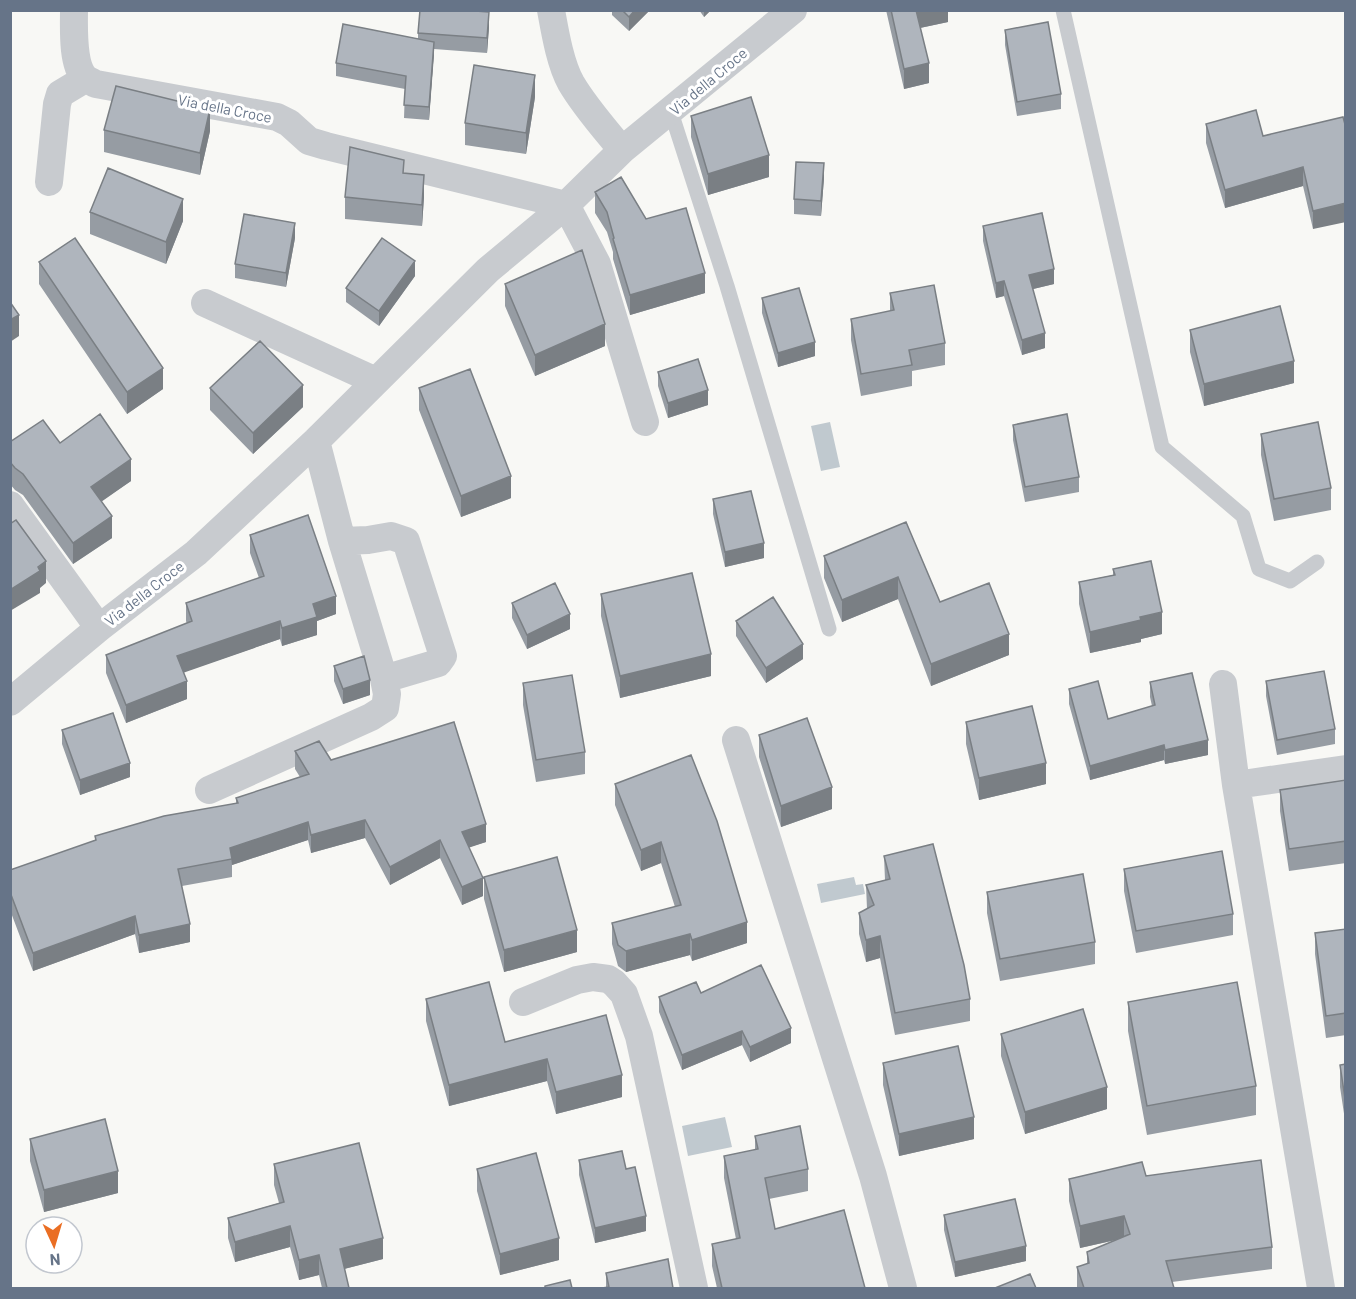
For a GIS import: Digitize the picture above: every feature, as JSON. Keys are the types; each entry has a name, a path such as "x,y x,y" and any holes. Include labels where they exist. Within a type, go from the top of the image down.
{"street":[{"path":"49,182 60,94 86,79 78,68 74,10"},
{"path":"551,10 555,34 570,81 591,113 622,150"},
{"name":"Via della Croce","path":"10,702 99,628 196,553 315,441 488,270 566,205 622,150 793,10"},
{"name":"Via della Croce","path":"86,79 96,84 277,117 289,123 309,141 566,205"},
{"path":"566,205 597,264 645,422"},
{"path":"206,303 376,381"},
{"path":"209,790 385,708 387,694 384,679 342,541 315,441"},
{"path":"10,505 99,628"},
{"path":"342,541 391,536 406,541 443,656 438,663 384,679"},
{"path":"1223,684 1236,784 1321,1288"},
{"path":"736,740 873,1176 903,1288"},
{"path":"1236,784 1346,769"},
{"path":"523,1002 577,980 593,977 614,982 624,994 639,1036 694,1288"}],"lane":[{"path":"1064,10 1162,447 1243,516 1259,569 1290,581 1317,562"},
{"path":"671,112 727,286 829,629"}],"shaded area":[{"path":"830,422 840,467 821,471 811,426"},
{"path":"854,877 856,885 863,884 865,894 821,903 817,884"},
{"path":"725,1117 732,1147 688,1156 682,1126"}],"building":[{"path":"420,10 489,12 487,38 418,33"},
{"path":"622,10 635,10 629,17"},
{"path":"891,10 916,10 929,63 904,69"},
{"path":"1048,22 1061,94 1017,102 1005,30"},
{"path":"343,24 434,42 429,107 404,105 406,76 336,63"},
{"path":"474,65 535,75 526,133 465,123"},
{"path":"116,86 210,109 200,153 104,130"},
{"path":"751,97 769,155 708,174 691,116"},
{"path":"1256,110 1263,136 1343,117 1346,128 1346,203 1313,211 1303,167 1225,190 1206,124"},
{"path":"350,147 404,160 403,173 424,175 422,205 345,197"},
{"path":"796,162 824,163 821,201 794,199"},
{"path":"108,168 183,199 166,242 90,212"},
{"path":"621,177 646,219 686,208 705,273 630,295 607,212 595,192"},
{"path":"1042,213 1054,269 1029,275 1045,333 1022,340 1004,281 996,283 983,226"},
{"path":"244,214 295,223 286,273 235,264"},
{"path":"75,238 163,368 127,392 39,262"},
{"path":"382,238 415,261 379,311 346,288"},
{"path":"582,250 605,324 535,355 505,284"},
{"path":"934,285 945,343 909,350 912,365 861,374 851,319 894,310 890,293"},
{"path":"799,288 815,342 778,353 762,298"},
{"path":"10,302 19,315 10,320"},
{"path":"1280,306 1294,361 1204,384 1190,330"},
{"path":"260,341 303,385 253,433 210,388"},
{"path":"698,359 708,390 668,403 658,372"},
{"path":"470,369 511,476 461,496 419,388"},
{"path":"100,414 131,459 91,487 112,516 73,543 23,474 10,462 10,442 43,420 60,443"},
{"path":"1067,414 1079,477 1025,487 1013,425"},
{"path":"1318,422 1331,488 1274,499 1261,434"},
{"path":"751,491 764,543 725,552 713,499"},
{"path":"308,515 336,596 313,604 317,617 282,628 280,621 177,656 187,681 126,705 106,655 192,621 186,603 264,576 250,535"},
{"path":"16,520 46,561 38,567 40,571 10,590 10,524"},
{"path":"906,522 940,602 989,583 1009,634 931,664 898,577 842,600 824,556"},
{"path":"1151,561 1162,612 1140,617 1141,620 1090,632 1079,582 1115,575 1113,569"},
{"path":"692,573 711,654 620,676 601,594"},
{"path":"555,583 570,614 527,635 512,603"},
{"path":"773,597 803,644 766,668 736,621"},
{"path":"364,656 370,680 343,689 334,666"},
{"path":"1324,671 1335,729 1277,740 1266,681"},
{"path":"1192,673 1208,740 1165,750 1164,745 1090,766 1069,689 1098,681 1108,719 1155,705 1150,682"},
{"path":"572,675 585,752 536,760 523,683"},
{"path":"1032,706 1046,763 979,778 966,722"},
{"path":"113,713 130,763 80,780 62,730"},
{"path":"807,718 832,787 781,806 759,735"},
{"path":"454,722 486,824 462,832 483,878 462,887 440,840 390,867 365,820 311,835 308,822 230,848 232,859 178,869 190,924 139,935 135,916 33,953 10,892 10,870 96,840 95,836 164,816 238,803 236,798 309,774 295,751 319,741 331,760"},
{"path":"691,755 717,821 747,922 692,940 690,934 626,951 618,945 612,923 681,905 661,842 641,850 615,784"},
{"path":"1346,780 1346,841 1289,849 1280,790"},
{"path":"933,844 964,965 970,999 895,1013 880,936 866,940 859,913 874,905 866,885 890,879 884,856"},
{"path":"1222,851 1233,914 1136,931 1124,869"},
{"path":"557,857 577,930 504,950 484,877"},
{"path":"1083,874 1095,942 1000,959 987,892"},
{"path":"1346,929 1346,1013 1326,1016 1315,933"},
{"path":"761,965 791,1028 750,1047 742,1031 682,1055 659,997 696,982 701,993"},
{"path":"489,982 505,1042 606,1015 622,1075 556,1092 547,1059 449,1085 426,999"},
{"path":"1237,982 1256,1086 1147,1106 1128,1002"},
{"path":"1083,1009 1107,1087 1025,1112 1001,1034"},
{"path":"958,1046 974,1117 899,1134 883,1063"},
{"path":"1346,1064 1346,1105 1340,1065"},
{"path":"105,1119 118,1171 44,1190 30,1139"},
{"path":"800,1126 808,1169 765,1178 775,1229 844,1210 865,1288 722,1288 712,1244 740,1238 724,1156 758,1149 755,1136"},
{"path":"359,1143 383,1238 340,1249 349,1288 327,1288 319,1255 299,1260 290,1226 235,1242 228,1218 284,1202 274,1164"},
{"path":"622,1151 626,1169 635,1167 646,1216 595,1228 579,1160"},
{"path":"536,1153 559,1238 500,1254 477,1169"},
{"path":"1261,1160 1272,1247 1166,1261 1174,1288 1084,1288 1077,1267 1089,1263 1087,1252 1130,1234 1124,1216 1080,1226 1069,1179 1142,1162 1146,1176"},
{"path":"1015,1199 1026,1246 955,1262 944,1215"},
{"path":"668,1259 673,1288 602,1288 609,1287 606,1273"},
{"path":"1030,1274 1036,1288 995,1288"},
{"path":"570,1280 572,1288 545,1288 545,1286"}]}
